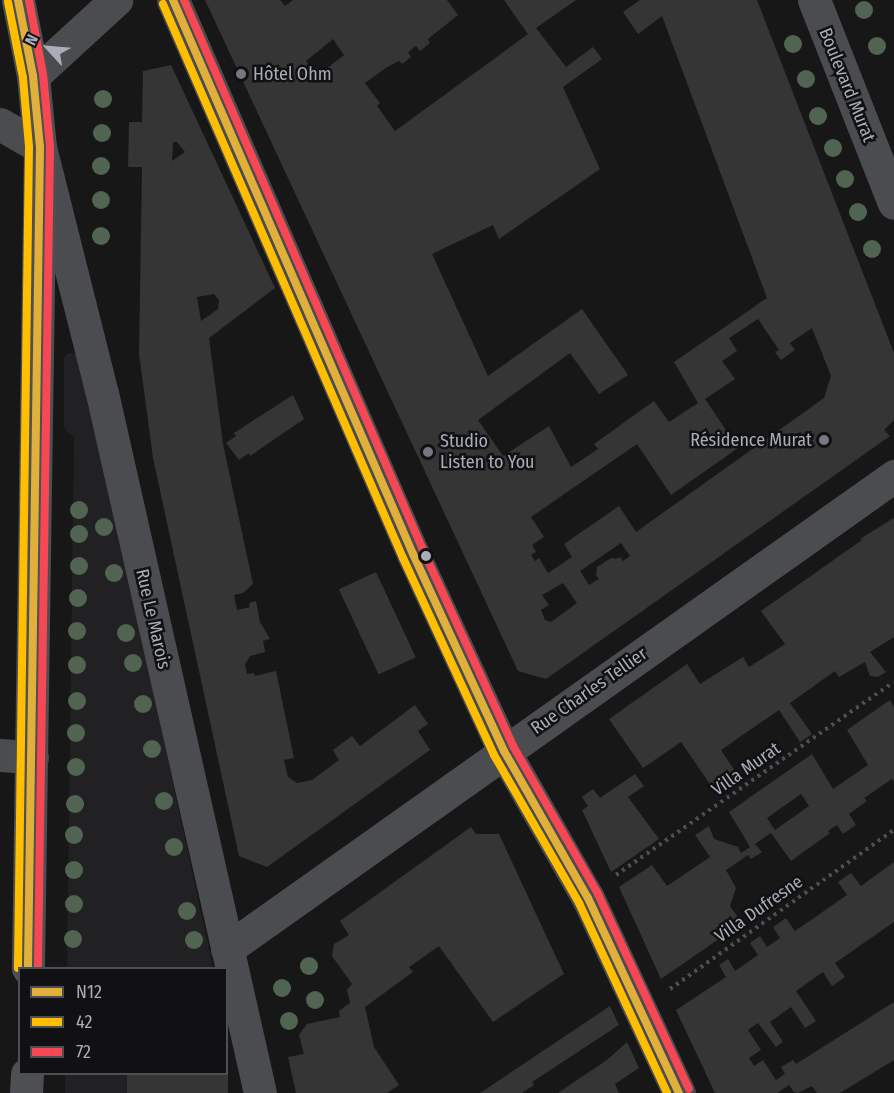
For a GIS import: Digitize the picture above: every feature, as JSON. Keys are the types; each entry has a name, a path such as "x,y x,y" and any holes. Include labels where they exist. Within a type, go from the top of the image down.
{"main road":[{"path":"18,0 33,76 40,147 16,756 28,967"},
{"path":"26,1093 27,1075"}],"street":[{"path":"33,76 116,0"},
{"path":"172,0 414,554 504,751 588,898 680,1093"},
{"name":"Boulevard Murat","path":"814,0 894,203"},
{"path":"0,124 40,147"},
{"name":"Rue Le Marois","path":"40,147 102,393 260,1093"},
{"name":"Rue Charles Tellier","path":"226,949 894,476"}],"path":[{"name":"Villa Murat","path":"614,877 894,682"},
{"name":"Villa Dufresne","path":"640,1010 894,830"}],"shaded area":[{"path":"68,353 78,354 81,358 213,967 67,967 74,437 66,431 64,426 64,358"},
{"path":"65,1075 127,1075 127,1093 65,1093"}],"building":[{"path":"205,0 280,0 285,6 293,0 447,0 458,15 428,39 430,43 420,51 416,46 408,52 411,57 402,64 399,61 387,67 365,83 380,103 377,106 395,131 528,34 504,0 576,0 536,28 566,67 593,47 602,59 563,87 600,169 499,239 493,225 432,254 488,376 582,309 628,375 599,394 570,353 478,420 503,456 549,426 571,467 598,449 594,444 654,401 669,422 698,403 674,362 767,298 662,16 638,34 623,12 640,0 757,0 894,353 894,420 884,430 890,436 546,679 518,671","holes":["333,39 344,55 317,76 306,61","758,319 779,350 775,352 781,360 795,350 790,343 812,328 831,376 824,398 636,532 619,506 564,544 572,557 548,573 539,558 535,561 531,555 536,552 532,545 544,537 531,517 637,444 671,495 738,448 705,399 735,379 722,361 737,351 729,338","621,543 630,556 623,561 620,557 611,558 597,567 596,575 599,579 589,585 580,571","563,583 577,603 551,622 545,620 541,610 549,605 542,595"]},
{"path":"171,65 275,288 209,338 223,444 253,584 243,593 234,595 237,610 250,607 249,603 256,601 260,622 270,639 263,641 265,652 250,656 245,664 247,674 254,673 255,676 276,671 294,758 284,760 288,777 297,783 312,780 339,760 333,750 352,736 360,746 415,705 428,724 418,731 430,750 267,867 239,856 153,458 139,354 142,167 128,167 129,122 142,122 143,71","holes":["173,142 177,142 185,152 172,161","214,294 219,300 218,309 201,321 197,297"]},
{"path":"293,395 304,419 250,456 249,453 239,460 226,443 236,436 234,433"},
{"path":"894,518 894,637 870,652 886,672 878,677 870,676 865,662 839,677 835,671 790,703 812,734 800,742 779,710 721,750 739,777 716,793 681,742 643,768 609,719 687,664 700,684 743,657 749,667 785,644 761,611 862,540 860,539"},
{"path":"376,572 416,657 379,675 339,589"},
{"path":"890,700 894,707 894,781 892,779 864,798 867,801 849,814 856,825 843,834 837,825 828,831 830,833 791,861 771,833 755,844 762,852 751,859 748,855 726,870 736,888 730,906 742,923 661,979 619,887 652,865 667,886 710,857 695,835 709,826 714,839 738,847 741,853 750,847 729,812 812,754 833,789 868,765 847,730","holes":["801,794 809,806 775,830 767,818"]},
{"path":"635,774 644,786 628,797 659,839 611,872 582,810 588,806 582,797 593,789 600,798"},
{"path":"471,827 476,834 499,834 564,974 493,1022 439,946 409,967 413,972 365,1007 374,1047 399,1085 387,1093 296,1093 288,1057 304,1054 299,1035 307,1024 340,1017 339,1011 350,1003 347,990 352,984 332,956 334,944 349,935 340,921"},
{"path":"894,862 894,922 835,963 845,977 832,986 823,972 796,991 816,1021 805,1028 791,1007 770,1022 783,1042 776,1047 758,1023 748,1030 761,1050 749,1058 754,1066 763,1060 776,1080 785,1074 781,1067 793,1060 796,1064 894,1002 894,1060 840,1093 817,1093 812,1086 798,1093 794,1092 789,1085 777,1093 715,1093 676,1010 726,977 719,965 728,959 735,971 758,955 750,943 760,936 767,947 780,938 773,927 786,918 795,931 847,895 838,882 851,873 861,886"},
{"path":"610,1006 619,1025 532,1082 534,1085 522,1093 480,1093"},
{"path":"627,1042 639,1068 615,1084 619,1093 558,1093 607,1060"},
{"path":"127,1075 228,1075 228,1093 127,1093"}],"transit line":[{"name":"N12","path":"18,0 33,76 40,147 28,967"},
{"name":"72","path":"29,0 43,74 50,147 38,967"},
{"name":"N12","path":"173,0 413,554 504,751 588,898 679,1093"},
{"name":"72","path":"184,0 423,550 513,746 598,894 689,1089"},
{"name":"42","path":"8,2 23,78 29,147 18,967"},
{"name":"42","path":"163,4 403,558 494,755 579,903 667,1093"}],"place":[{"name":"Hôtel Ohm","path":"241,74"},
{"name":"Résidence Murat","path":"824,440"},
{"name":"Studio Listen to You","path":"428,452"}]}
